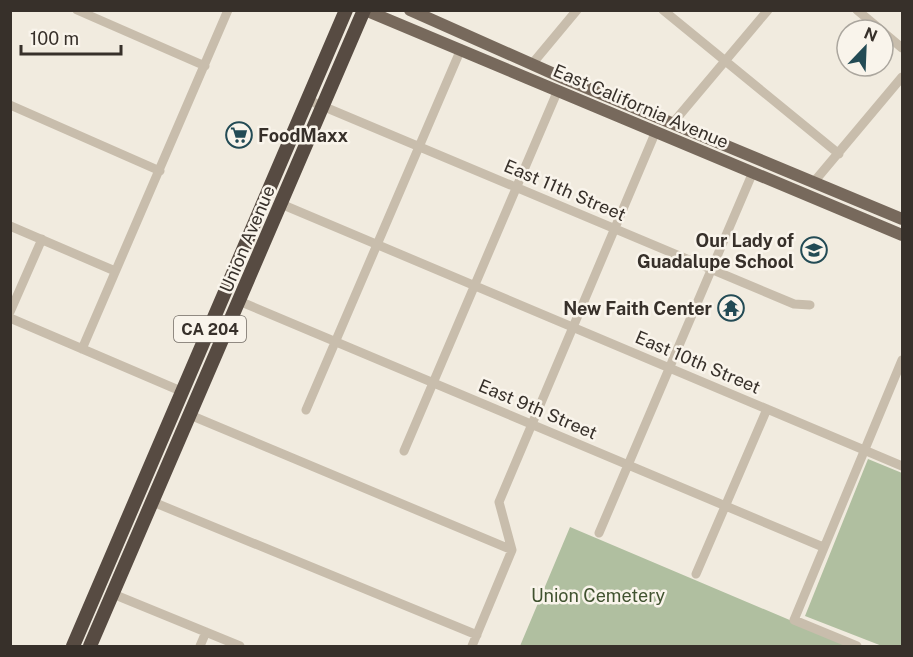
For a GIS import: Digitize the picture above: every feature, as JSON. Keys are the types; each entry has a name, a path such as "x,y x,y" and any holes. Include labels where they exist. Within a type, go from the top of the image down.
{"highway":[{"name":"Union Avenue","path":"73,646 346,10"},
{"name":"Union Avenue","path":"90,646 365,10"},
{"path":"170,462 168,447 186,403 183,392"}],"main road":[{"name":"East California Avenue","path":"365,10 903,235"},
{"name":"East California Avenue","path":"410,10 608,97 903,219"},
{"path":"484,59 496,57 528,69 532,64"},
{"path":"558,90 565,87 608,97"},
{"path":"620,116 663,127 672,124"},
{"path":"753,172 758,169 765,170 807,180"}],"street":[{"path":"77,10 205,66"},
{"path":"82,349 228,10"},
{"path":"532,64 577,10"},
{"path":"663,10 839,154"},
{"path":"672,124 768,10"},
{"path":"306,410 461,49"},
{"path":"807,180 839,154 903,77"},
{"path":"404,451 558,90"},
{"name":"East 11th Street","path":"308,100 794,304 810,305"},
{"path":"10,105 160,171"},
{"path":"472,646 512,550 499,502 530,424 656,131"},
{"path":"599,533 753,172"},
{"name":"East 10th Street","path":"281,204 903,466"},
{"path":"10,226 116,271"},
{"path":"10,312 42,239"},
{"name":"East 9th Street","path":"239,301 823,547"},
{"path":"10,318 183,392"},
{"path":"857,646 794,620 903,360"},
{"path":"696,574 767,409"},
{"path":"190,415 512,550"},
{"path":"153,502 477,635"},
{"path":"113,594 240,646"},
{"path":"200,646 206,632"}],"green space":[{"path":"868,459 902,473 902,646 882,646 805,616"},
{"name":"Union Cemetery","path":"570,527 851,646 520,646"}],"place":[{"name":"FoodMaxx","path":"239,135"},
{"name":"Our Lady of Guadalupe School","path":"814,250"},
{"name":"New Faith Center","path":"731,308"}]}
